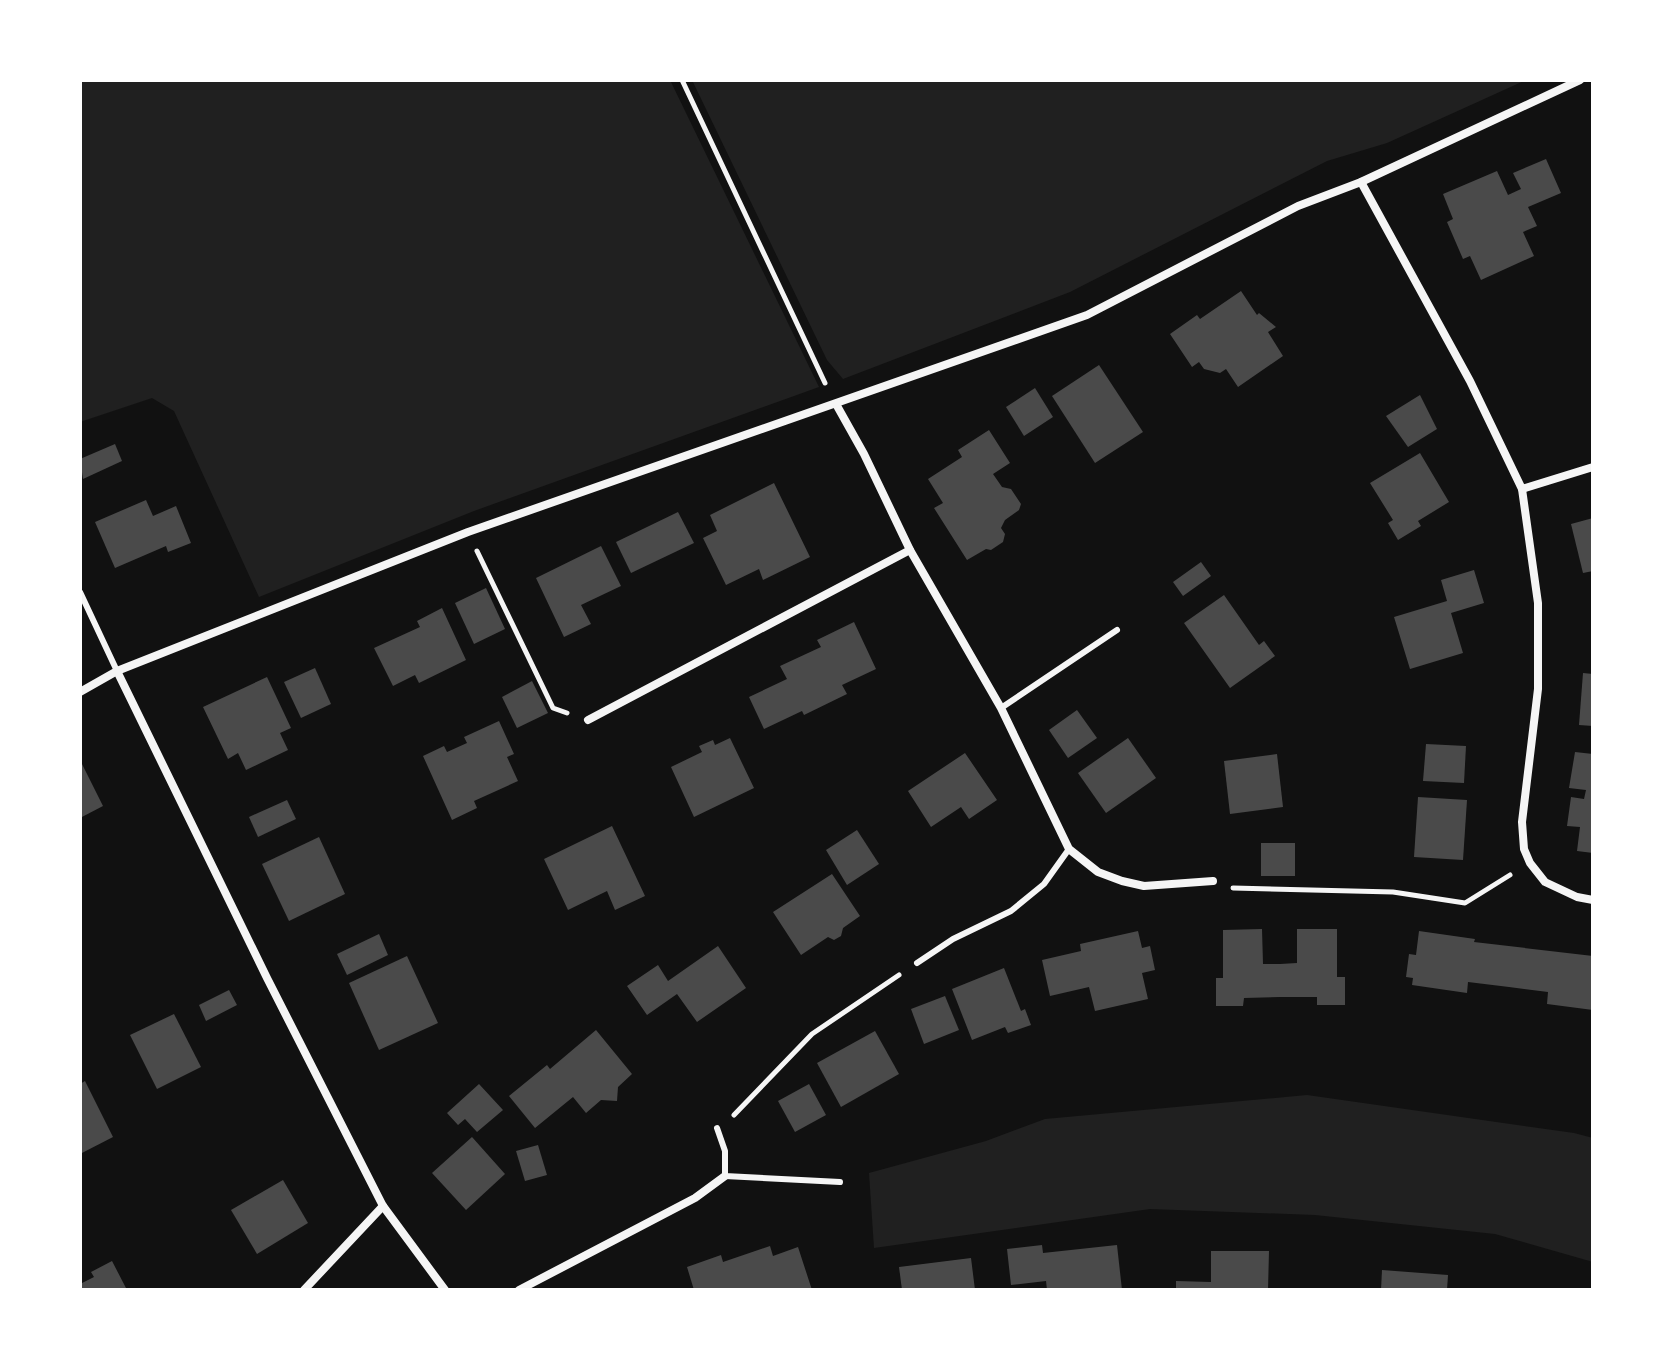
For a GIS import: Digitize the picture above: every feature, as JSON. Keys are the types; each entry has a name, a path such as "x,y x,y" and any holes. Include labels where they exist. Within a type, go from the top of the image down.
{"street":[{"path":"80,692 117,671 468,532 1087,315 1298,206 1361,182 1580,80"},
{"path":"1361,182 1470,381 1522,489 1538,603 1538,689 1522,822 1524,849 1530,863 1545,882 1577,897 1593,900"},
{"path":"836,404 910,550 1001,708 1069,849 1098,872 1144,886 1213,881"},
{"path":"1522,489 1593,467"},
{"path":"588,720 910,550"},
{"path":"117,671 383,1206 445,1290"},
{"path":"519,1290 695,1198 725,1176"},
{"path":"304,1290 383,1206"}],"lane":[{"path":"80,592 117,671"},
{"path":"1001,708 1117,630"},
{"path":"917,963 953,939 1011,911 1044,884 1069,849"},
{"path":"717,1128 725,1151 725,1176 840,1182"}],"path":[{"path":"682,80 813,362 836,404"},
{"path":"468,532 553,708 588,720"},
{"path":"1213,881 1232,888 1393,892 1465,903 1530,863"},
{"path":"717,1128 728,1121 812,1034 917,963"}],"shaded area":[{"path":"80,80 670,80 819,387 474,511 259,597 174,411 152,398 80,422"},
{"path":"692,80 1526,80 1387,143 1327,161 1070,292 843,379 827,360"},
{"path":"1307,1095 1593,1138 1593,1262 1495,1234 1315,1215 1150,1209 874,1248 869,1173 986,1141 1045,1119"}],"building":[{"path":"1546,159 1561,193 1528,207 1537,226 1523,232 1534,256 1481,280 1470,256 1463,259 1447,222 1453,219 1443,194 1497,171 1508,195 1521,189 1513,173"},
{"path":"1241,291 1257,315 1259,313 1276,327 1268,332 1283,356 1238,387 1226,369 1220,373 1204,369 1199,362 1192,367 1170,334 1197,315 1200,319"},
{"path":"1099,365 1143,432 1095,463 1052,396"},
{"path":"1035,388 1053,417 1024,436 1006,407"},
{"path":"1420,395 1437,429 1408,447 1386,416"},
{"path":"989,430 1010,463 993,474 1002,487 1011,489 1021,504 1001,528 1005,534 1003,542 967,560 934,508 943,503 928,479 962,457 958,450"},
{"path":"115,444 122,461 83,479 80,459"},
{"path":"1420,453 1449,502 1418,521 1421,526 1398,540 1388,523 1393,520 1370,483"},
{"path":"774,483 810,557 763,580 759,569 726,585 703,538 717,531 710,515"},
{"path":"146,500 153,516 176,506 191,543 168,552 166,546 115,568 95,522"},
{"path":"678,512 694,543 631,573 616,542"},
{"path":"1593,518 1593,571 1583,573 1571,524"},
{"path":"601,546 621,586 581,605 591,624 564,637 536,578"},
{"path":"1201,562 1211,576 1183,596 1173,582"},
{"path":"1474,570 1484,603 1451,613 1463,653 1410,669 1394,617 1447,601 1441,580"},
{"path":"486,588 505,629 474,644 455,603"},
{"path":"1224,595 1259,645 1264,641 1275,656 1230,688 1184,623"},
{"path":"442,608 466,660 419,683 415,675 393,686 374,648 420,627 417,621"},
{"path":"854,622 876,669 842,685 847,694 804,715 802,711 764,729 749,697 787,679 780,666 821,647 817,640"},
{"path":"315,668 331,704 301,718 284,682"},
{"path":"1583,673 1593,674 1593,726 1579,725"},
{"path":"267,677 291,728 280,733 288,750 246,770 238,753 228,759 203,707"},
{"path":"532,681 548,713 517,728 502,697"},
{"path":"1077,710 1097,738 1068,758 1049,730"},
{"path":"499,721 514,754 507,757 518,781 474,801 477,808 452,820 423,756 444,746 447,752 467,743 464,737"},
{"path":"730,738 754,788 694,817 671,767 702,752 699,746 713,740 715,745"},
{"path":"1128,738 1156,778 1106,813 1078,773"},
{"path":"1426,744 1466,746 1464,783 1423,781"},
{"path":"1575,752 1593,754 1593,853 1577,851 1580,827 1567,826 1571,797 1584,799 1586,790 1569,788"},
{"path":"965,753 997,800 969,819 961,807 931,827 908,791"},
{"path":"1277,754 1283,807 1230,814 1224,761"},
{"path":"80,760 103,806 80,818"},
{"path":"1418,797 1467,800 1463,860 1414,857"},
{"path":"287,800 296,819 258,837 249,817"},
{"path":"612,826 645,896 615,910 607,891 568,910 544,859"},
{"path":"857,830 879,864 847,885 826,850"},
{"path":"319,837 345,894 289,921 262,864"},
{"path":"1261,843 1295,843 1295,876 1261,876"},
{"path":"832,874 860,916 843,928 841,936 834,940 828,937 801,955 773,912"},
{"path":"1262,929 1263,964 1280,964 1297,963 1297,929 1337,929 1337,977 1345,977 1345,1005 1317,1005 1317,997 1280,997 1244,998 1243,1006 1216,1006 1216,978 1223,978 1223,930"},
{"path":"1138,931 1142,948 1150,946 1155,970 1142,973 1148,999 1095,1011 1089,987 1050,996 1042,960 1081,951 1080,944"},
{"path":"1419,931 1475,939 1474,942 1593,956 1593,1010 1547,1004 1548,992 1468,982 1467,993 1412,985 1413,978 1406,977 1409,954 1416,955"},
{"path":"379,934 388,955 347,975 337,954"},
{"path":"718,946 746,988 697,1022 677,994 647,1015 627,986 658,965 668,981"},
{"path":"407,956 438,1023 379,1050 349,983"},
{"path":"1004,968 1021,1011 1025,1009 1031,1025 1008,1033 1005,1027 972,1040 952,989"},
{"path":"229,990 237,1005 206,1021 199,1005"},
{"path":"945,996 959,1030 924,1044 911,1009"},
{"path":"174,1014 201,1067 157,1089 130,1035"},
{"path":"596,1030 632,1074 618,1087 617,1101 601,1100 586,1113 573,1097 535,1128 509,1096 547,1065 550,1069"},
{"path":"875,1031 899,1074 841,1107 817,1063"},
{"path":"85,1081 113,1137 80,1154 80,1084"},
{"path":"479,1084 503,1110 477,1132 465,1119 458,1125 447,1113"},
{"path":"809,1084 826,1115 795,1132 778,1101"},
{"path":"472,1137 505,1174 466,1210 432,1173"},
{"path":"538,1145 547,1175 525,1181 516,1151"},
{"path":"283,1180 308,1223 257,1254 231,1210"},
{"path":"1042,1245 1043,1253 1117,1245 1122,1290 1047,1290 1046,1281 1011,1285 1007,1249"},
{"path":"770,1246 773,1256 798,1247 812,1290 694,1290 687,1267 721,1255 723,1262"},
{"path":"1211,1251 1269,1251 1268,1290 1176,1290 1176,1281 1211,1282"},
{"path":"971,1258 975,1290 902,1290 899,1267"},
{"path":"112,1261 127,1290 80,1290 80,1284 94,1277 91,1272"},
{"path":"1382,1270 1448,1275 1447,1290 1381,1290"}]}
